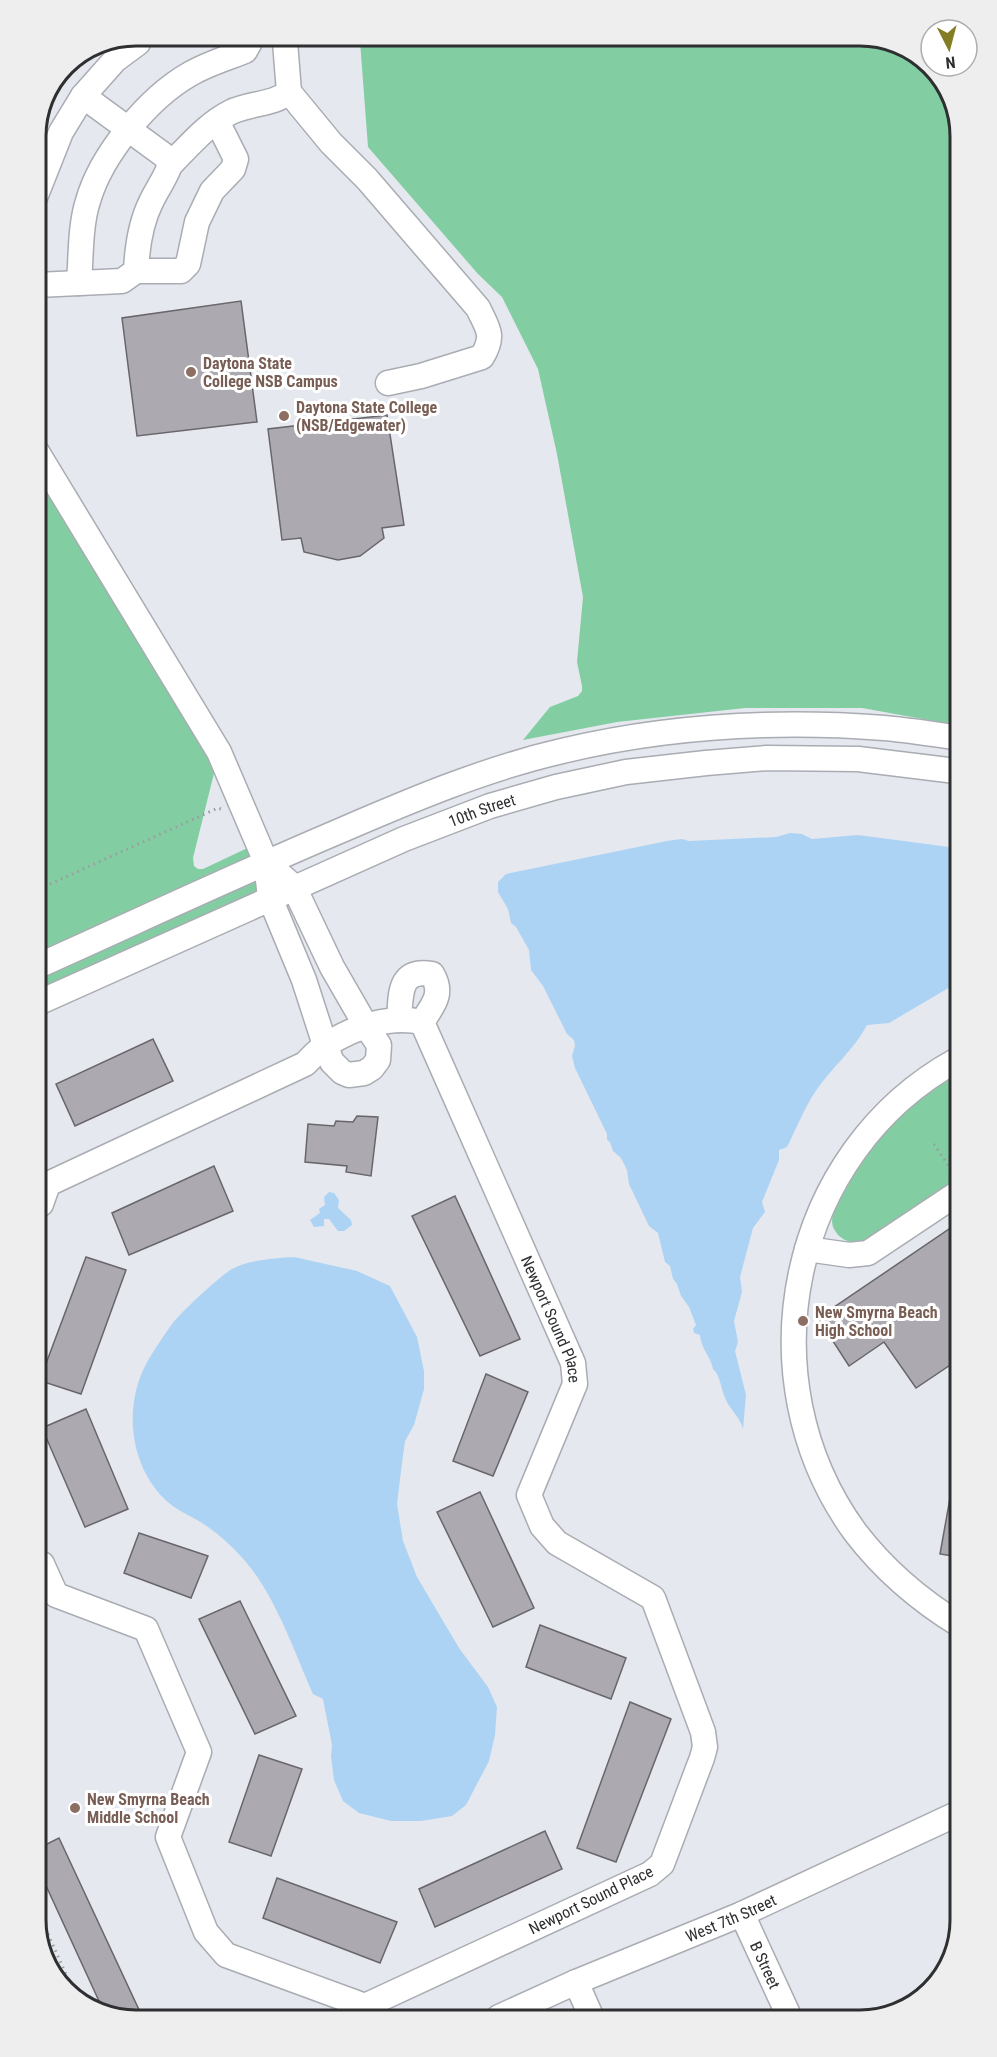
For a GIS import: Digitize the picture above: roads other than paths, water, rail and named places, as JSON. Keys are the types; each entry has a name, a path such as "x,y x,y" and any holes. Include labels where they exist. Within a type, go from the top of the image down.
{"street":[{"path":"47,167 61,132 83,96 115,60 133,46"},
{"path":"79,283 87,203 94,183 128,128 156,99 190,74 245,51 248,46"},
{"path":"285,46 289,92 331,143 367,179 478,308 491,333 489,346 482,357 421,376 388,383"},
{"path":"136,271 137,253 150,203 170,165 211,124 233,111 282,98 289,92"},
{"path":"83,96 165,156 170,165"},
{"path":"47,285 122,281 136,271 181,271 188,264 197,222 212,191 233,169 237,159 217,121"},
{"path":"47,467 219,752 266,862 270,898 304,980 332,1062 342,1072 349,1075 364,1073 375,1065 379,1045 332,967 294,887 266,862"},
{"name":"10th Street","path":"47,962 266,862 392,809 484,773 561,751 613,740 693,729 769,724 884,728 950,736"},
{"name":"10th Street","path":"47,999 404,839 490,806 556,787 626,772 767,758 858,759 950,770"},
{"path":"304,980 332,967"},
{"name":"Newport Sound Place","path":"46,1188 48,1184 305,1065 325,1045 366,1026 410,1021 573,1363 574,1384 529,1495 534,1511 542,1526 557,1543 653,1598 703,1732 705,1747 662,1864 650,1874 365,2006 226,1954 206,1932 168,1837 199,1752 146,1629 56,1595 46,1573"},
{"path":"950,1066 912,1089 882,1117 834,1181 807,1249 797,1289 794,1367 802,1419 826,1483 856,1532 892,1574 912,1592 950,1618"},
{"path":"807,1249 849,1255 868,1253 950,1191"},
{"name":"West 7th Street","path":"514,2010 576,1982 742,1914 950,1817"},
{"name":"B Street","path":"742,1914 786,2010"},
{"path":"576,1982 588,2010"}],"water":[{"path":"790,833 802,834 812,839 858,835 950,847 950,987 889,1023 867,1025 856,1043 815,1092 787,1147 779,1150 779,1160 762,1202 765,1212 753,1228 740,1277 742,1292 734,1321 738,1342 735,1351 746,1395 743,1429 724,1396 700,1335 694,1333 693,1329 696,1325 673,1279 670,1266 665,1262 658,1233 649,1226 629,1184 627,1170 607,1140 607,1134 575,1068 572,1056 574,1040 567,1034 543,986 531,970 529,950 516,927 511,923 508,909 498,892 498,882 506,874 667,841 776,837"},
{"path":"329,1192 334,1193 339,1200 338,1208 351,1220 352,1225 344,1231 338,1231 329,1219 324,1219 324,1226 314,1227 310,1220 320,1213 319,1209 325,1205 324,1197"},
{"path":"294,1257 357,1271 390,1286 417,1337 424,1371 424,1389 414,1425 405,1441 397,1504 403,1541 417,1577 459,1648 488,1687 497,1707 495,1735 489,1761 466,1805 452,1816 421,1821 391,1821 359,1813 343,1801 334,1780 332,1745 323,1699 313,1694 266,1590 245,1561 228,1543 203,1524 178,1510 157,1490 147,1476 135,1444 133,1409 141,1375 155,1348 172,1324 232,1269 254,1262"}],"place":[{"name":"Daytona State College NSB Campus","path":"191,372"},
{"name":"Daytona State College (NSB/Edgewater)","path":"284,416"},
{"name":"New Smyrna Beach High School","path":"803,1321"},
{"name":"New Smyrna Beach Middle School","path":"75,1808"}]}
